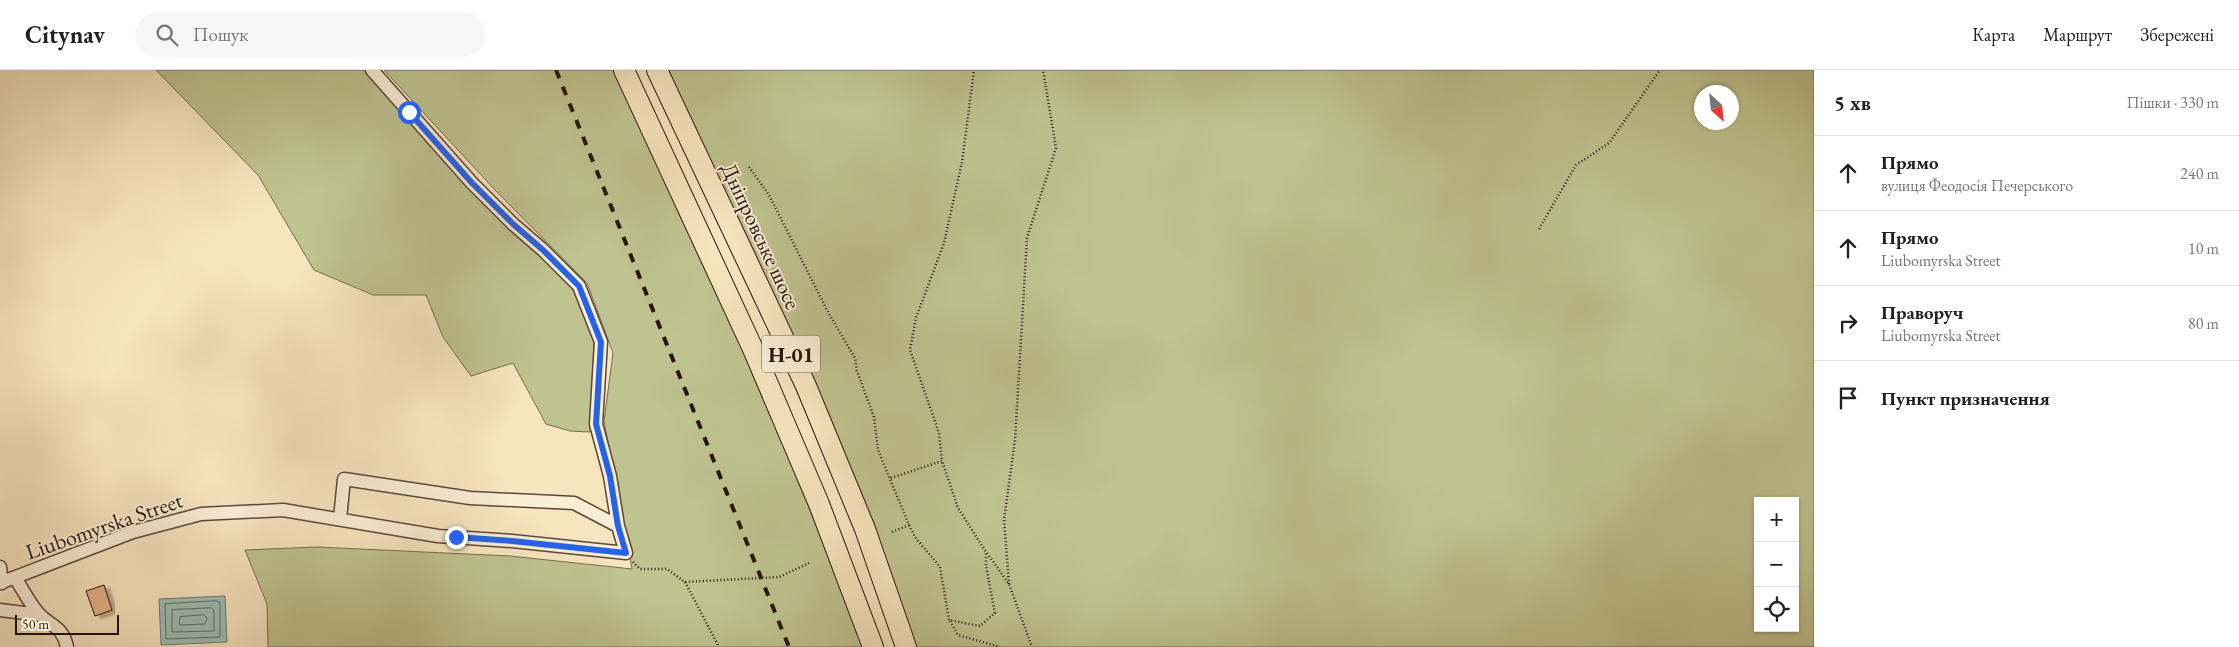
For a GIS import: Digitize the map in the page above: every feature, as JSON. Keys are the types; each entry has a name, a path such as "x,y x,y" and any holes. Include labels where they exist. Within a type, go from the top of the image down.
{"main road":[{"name":"Н-01","path":"624,70 753,348 819,504 873,647"},
{"name":"Дніпровське шосе","path":"657,70 806,386 865,529 906,647"}],"street":[{"path":"372,70 472,183 579,286 601,342 596,424 610,476 618,526 626,553"},
{"path":"340,519 344,479 470,498 574,503 618,526"},
{"name":"Liubomyrska Street","path":"1,583 133,532 201,514 283,510 438,536 512,541 626,553"},
{"path":"0,567 1,583"},
{"name":"Liubomyrska Street","path":"15,578 40,615 57,626 66,640 67,647"},
{"path":"0,610 40,615"}],"path":[{"path":"974,70 962,162 944,243 916,318 910,350 939,433 942,461 958,508 1009,584"},
{"path":"1032,647 1009,584 1004,520 1015,440 1027,238 1056,148 1043,70"},
{"path":"1539,229 1576,165 1609,143 1660,70"},
{"path":"749,167 769,194 829,314 855,358 857,371 874,417 878,450 915,537 940,567 949,620 958,635 1000,647"},
{"path":"891,478 942,461"},
{"path":"892,532 909,525"},
{"path":"949,620 980,626 995,613 986,566 986,552"},
{"path":"626,553 640,569 667,569 685,582 719,647"},
{"path":"685,582 779,577 809,563"}],"green space":[{"path":"156,70 363,70 572,288 594,341 590,432 570,431 546,424 513,363 471,376 443,337 426,295 373,295 314,270 258,175"},
{"path":"384,70 613,70 757,381 866,647 268,647 267,604 245,550 317,547 510,556 632,569 604,421 613,353 587,283 495,190"},
{"path":"660,70 1814,70 1814,647 908,647"}],"water":[{"path":"225,596 227,642 161,645 159,599"}],"building":[{"path":"104,585 112,610 95,616 86,591"}],"railway":[{"path":"556,70 789,647"}],"route":[{"path":"409,112 472,183 579,286 601,342 596,424 610,476 618,526 626,553 456,537"}]}
